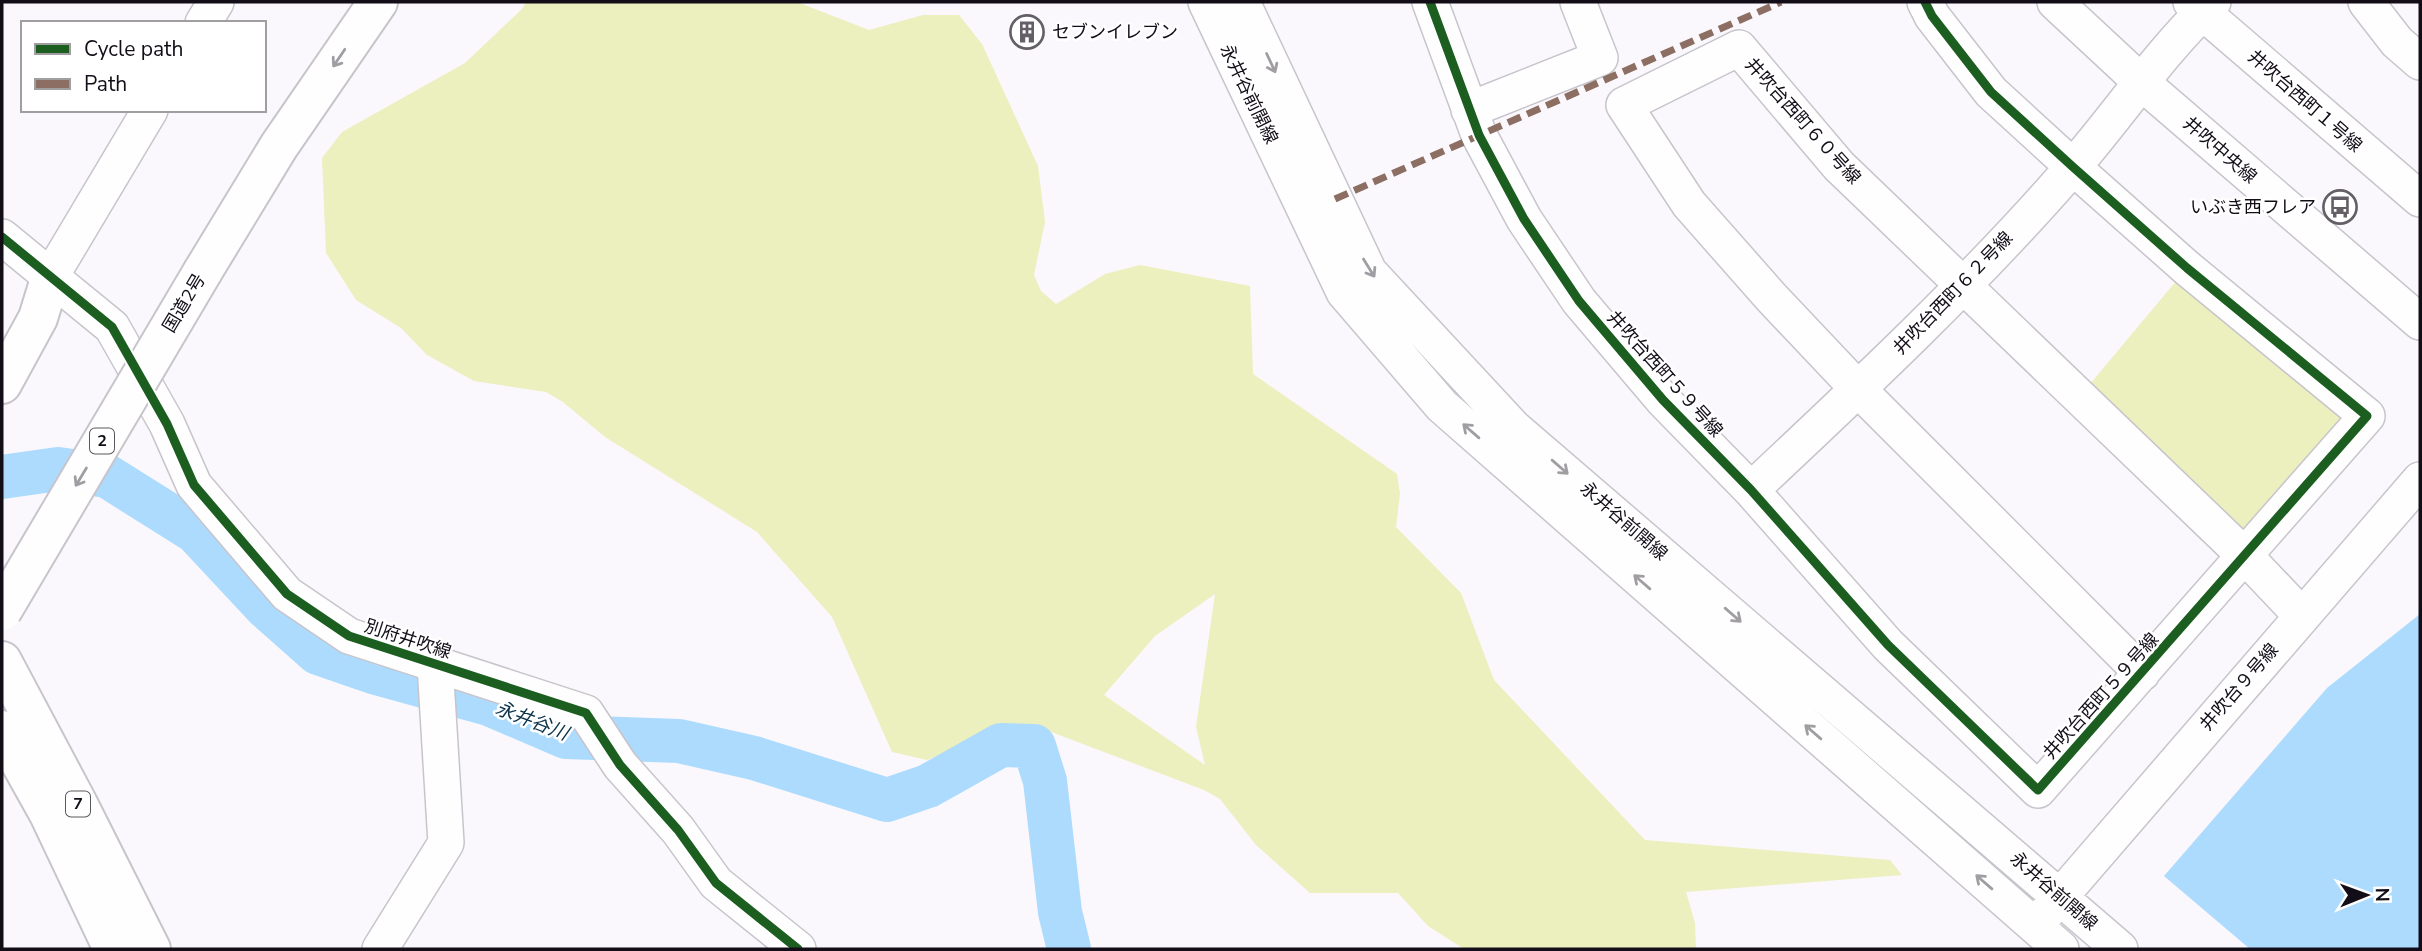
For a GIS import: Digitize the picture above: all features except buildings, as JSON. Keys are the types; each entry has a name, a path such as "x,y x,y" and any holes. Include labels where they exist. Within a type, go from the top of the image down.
{"highway":[{"name":"国道2号","path":"2,611 279,146 377,2"},
{"path":"2,351 25,309 51,276"},
{"path":"2,384 38,318 51,276"},
{"name":"7","path":"2,661 151,949"},
{"path":"2,678 99,860 140,949"},
{"path":"2,711 86,868 125,949"},
{"name":"7","path":"2,730 49,814 113,949"}],"street":[{"path":"204,21 216,2"},
{"name":"永井谷前開線","path":"1206,2 1344,292 1442,406 2061,949"},
{"name":"永井谷前開線","path":"1242,2 1370,272 1514,428 2120,949"},
{"name":"井吹台西町５９号線","path":"1430,2 1479,135 1524,219 1579,301 1663,400 1751,490 1888,645 2038,790 2367,416 2187,268 1991,92 1932,16 1925,2"},
{"path":"1469,110 1600,58 1578,2"},
{"name":"井吹中央線","path":"2055,2 2141,82 2420,322"},
{"path":"2366,2 2398,42 2420,62"},
{"name":"井吹台西町６２号線","path":"1751,490 1964,284 2073,167 2202,5"},
{"name":"井吹台西町１号線","path":"2202,5 2420,199"},
{"name":"井吹台西町６０号線","path":"2142,673 1858,389 1771,297 1689,204 1624,105 1738,48 1839,166 2245,556 2301,615"},
{"path":"51,276 149,112"},
{"name":"別府井吹線","path":"2,237 113,327 167,424 194,485 287,594 349,636 436,680 586,713 620,765 678,830 716,883 798,949"},
{"name":"井吹台９号線","path":"2035,927 2059,895 2420,480"},
{"path":"380,949 446,843 436,680"}],"green space":[{"path":"526,2 797,2 869,30 923,15 959,15 982,44 1038,166 1045,222 1034,275 1041,291 1056,304 1105,274 1140,265 1250,286 1253,374 1397,474 1400,493 1396,527 1461,593 1494,680 1645,840 1890,860 1902,875 1686,892 1695,923 1696,949 1464,949 1428,926 1398,893 1310,893 1256,845 1220,799 1204,790 1046,730 977,739 927,760 892,752 832,617 757,532 605,437 563,402 546,392 474,381 427,355 401,328 356,300 326,253 322,158 342,132 465,63 522,9","holes":["1215,594 1196,727 1205,765 1104,695 1155,636"]},
{"path":"2187,268 2367,416 2245,556 2080,396"}],"water":[{"path":"2420,614 2420,949 2250,949 2164,876 2327,688"}],"waterway":[{"name":"永井谷川","path":"2,477 58,469 107,476 196,532 266,607 318,653 373,672 489,704 566,737 679,741 754,758 887,800 928,786 1001,745 1034,746 1045,781 1060,912 1069,949"}],"marked path":[{"path":"1335,199 1781,2"}],"cycle path":[{"path":"1430,2 1479,135 1524,219 1579,301 1663,400 1751,490 1888,645 2038,790 2367,416 2187,268 1991,92 1932,16 1925,2"},
{"path":"2,237 112,327 167,424 194,485 287,594 349,636 586,713 620,765 678,830 716,883 798,949"}],"place":[{"name":"セブンイレブン","path":"1027,32"},
{"name":"いぶき西フレア","path":"2340,207"}]}
